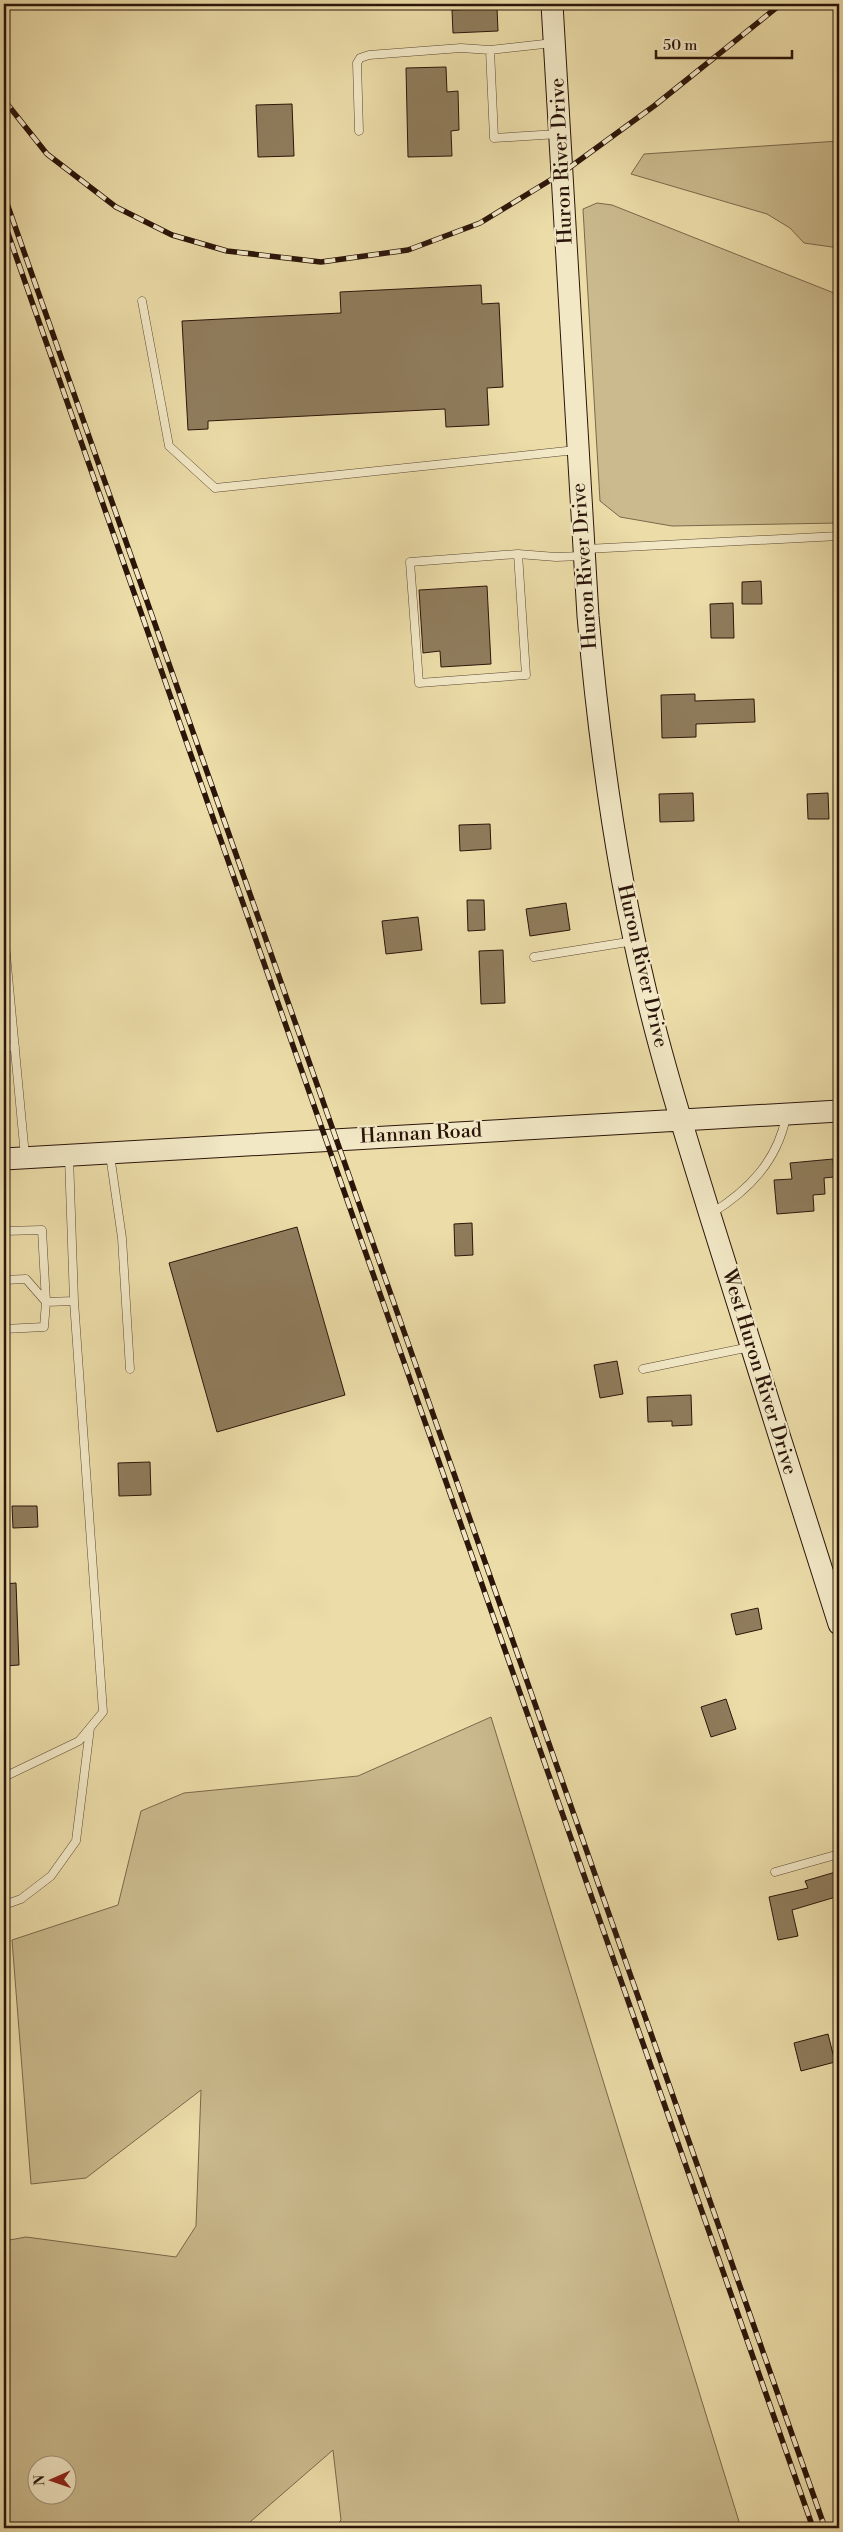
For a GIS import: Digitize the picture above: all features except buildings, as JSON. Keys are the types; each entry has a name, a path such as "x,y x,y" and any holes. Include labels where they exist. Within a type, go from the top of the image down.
{"main road":[{"name":"Huron River Drive","path":"552,4 584,552 596,710 611,818 634,941 645,991 680,1119"},
{"name":"Hannan Road","path":"4,1159 839,1111"},
{"name":"West Huron River Drive","path":"680,1119 750,1347 839,1624"}],"lane":[{"path":"359,131 357,63 360,58 369,55 461,48 490,50 555,43"},
{"path":"490,50 494,138 560,134"},
{"path":"142,301 169,446 215,488 578,450"},
{"path":"518,554 526,675 419,684 410,562 518,554 556,557 584,552 839,536"},
{"path":"4,934 25,1158"},
{"path":"534,957 634,941"},
{"path":"4,1047 14,1046"},
{"path":"710,1214 736,1199 766,1164 782,1135 786,1114"},
{"path":"109,1153 122,1238 130,1369"},
{"path":"4,1777 79,1741 104,1712 74,1301 69,1155"},
{"path":"4,1231 42,1230 46,1302 44,1327 4,1329"},
{"path":"4,1280 26,1280 46,1302 74,1301"},
{"path":"643,1369 750,1347"},
{"path":"4,1906 21,1899 51,1876 76,1841 90,1728"},
{"path":"775,1872 839,1854"}],"shaded area":[{"path":"839,141 839,248 804,243 790,228 767,214 631,174 644,154"},
{"path":"597,203 612,205 839,295 839,523 672,526 620,517 600,501 583,209"},
{"path":"491,1717 741,2528 334,2528 341,2520 333,2450 243,2528 4,2528 4,2241 26,2237 176,2257 196,2226 201,2090 86,2178 31,2184 12,1940 118,1905 141,1811 184,1793 358,1776"}],"railway":[{"path":"4,100 47,154 116,207 172,235 227,251 321,262 408,250 480,223 562,173 654,106 781,4"},
{"path":"4,195 825,2528"},
{"path":"4,222 813,2528"}]}
